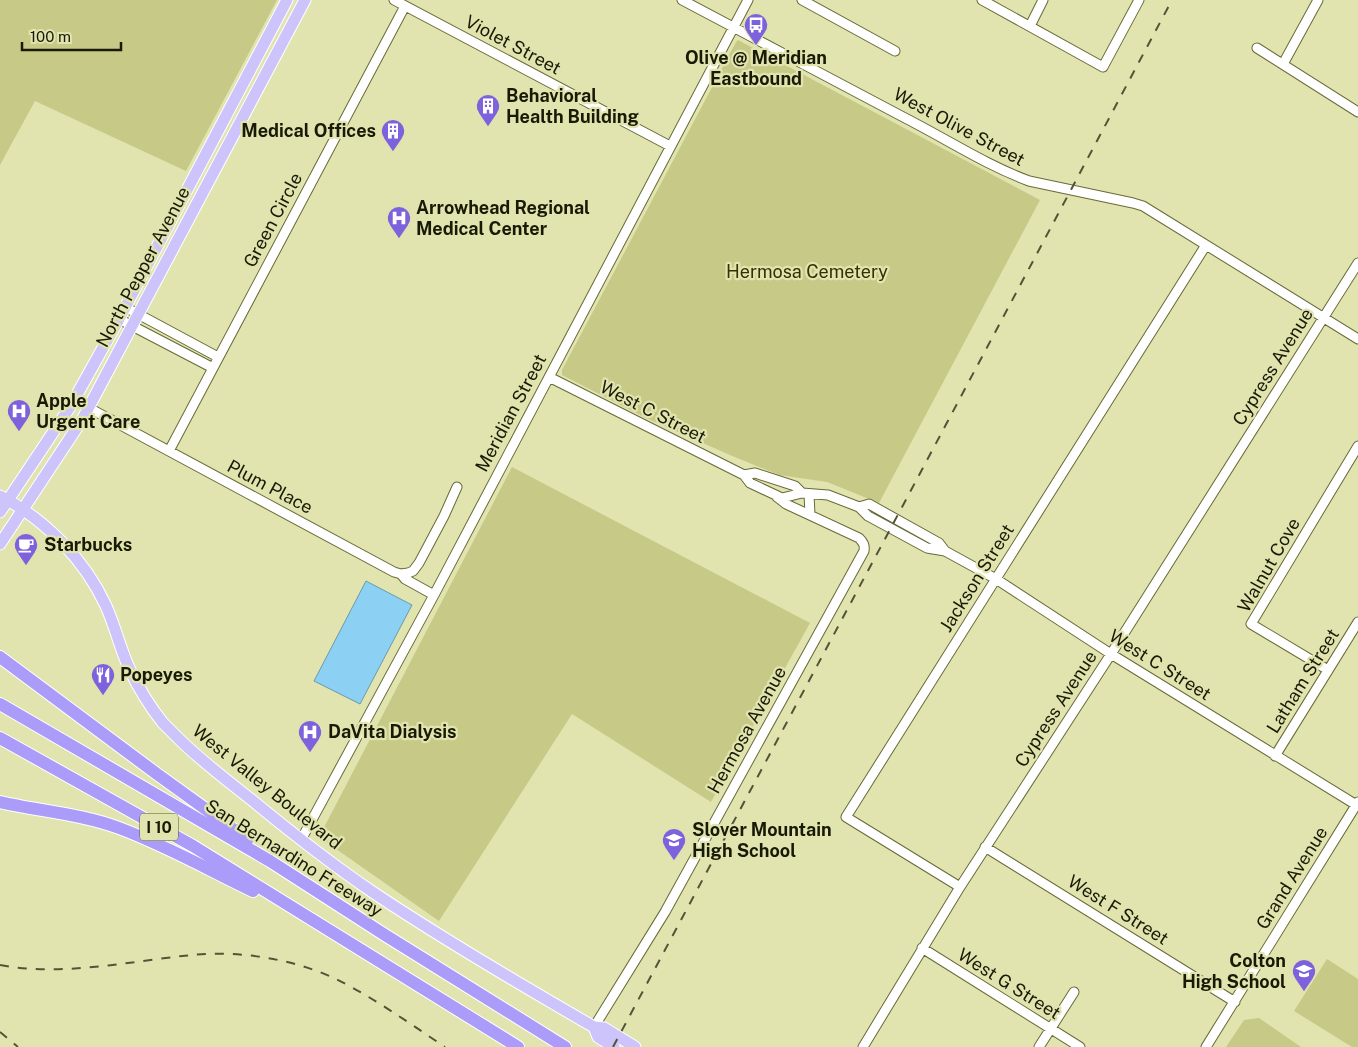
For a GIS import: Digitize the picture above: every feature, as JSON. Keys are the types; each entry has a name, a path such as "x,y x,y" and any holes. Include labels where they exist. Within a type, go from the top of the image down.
{"highway":[{"path":"0,657 236,831 270,861"},
{"name":"San Bernardino Freeway","path":"0,704 270,861 565,1047"},
{"name":"I 10","path":"0,738 193,846 518,1047"},
{"path":"0,802 84,818 117,827 146,839 315,922"}],"main road":[{"name":"North Pepper Avenue","path":"0,512 4,498 68,412 287,0"},
{"name":"North Pepper Avenue","path":"0,544 77,428 305,0"},
{"path":"106,342 109,345 109,350 104,365 106,375"},
{"name":"West Valley Boulevard","path":"4,498 51,532 75,558 94,584 106,606 129,667 144,696 164,724 210,767 301,840 377,895 523,986 594,1027 604,1028 635,1047"},
{"name":"West Valley Boulevard","path":"594,1027 598,1037 614,1047"}],"street":[{"name":"Violet Street","path":"394,0 670,146"},
{"name":"West Olive Street","path":"682,0 1016,176 1029,181 1143,206 1358,339"},
{"name":"Meridian Street","path":"301,840 434,595 748,0"},
{"path":"802,0 895,51"},
{"path":"982,0 1103,67 1139,0"},
{"path":"1030,26 1044,0"},
{"path":"1283,64 1318,0"},
{"name":"Green Circle","path":"169,451 405,6"},
{"path":"1257,48 1358,112"},
{"name":"Jackson Street","path":"960,887 846,817 1206,244"},
{"name":"Cypress Avenue","path":"863,1047 985,847 1111,654 1358,262"},
{"path":"125,307 218,357"},
{"path":"119,319 213,368"},
{"name":"West C Street","path":"548,377 744,475 750,483 772,494 782,498 806,494 828,495 859,507 868,516 926,548 945,552 996,579 1111,654 1275,756 1357,804"},
{"name":"Plum Place","path":"88,408 378,564 401,574 405,579 434,595"},
{"name":"Walnut Cove","path":"1328,670 1252,624 1358,446"},
{"name":"West C Street","path":"744,475 754,473 771,478 795,486 806,494"},
{"path":"401,574 413,570 419,563 457,487"},
{"name":"Hermosa Avenue","path":"594,1027 666,912 864,551 865,546 859,538 786,504 772,494"},
{"path":"806,494 810,515"},
{"name":"Latham Street","path":"1275,756 1358,622"},
{"name":"Grand Avenue","path":"1206,1047 1357,804"},
{"name":"West F Street","path":"985,847 1235,1002"},
{"name":"West G Street","path":"922,948 1080,1047"},
{"path":"1038,1047 1074,992"}],"green space":[{"path":"0,0 277,0 186,171 35,101 0,165"},
{"name":"Hermosa Cemetery","path":"738,40 1040,200 879,503 827,482 779,475 646,418 562,375 562,370"},
{"path":"512,467 810,623 711,802 572,714 439,921 319,837"},
{"path":"1327,959 1358,979 1358,1047 1352,1047 1294,1011"},
{"path":"1259,1018 1301,1047 1226,1047 1244,1020"}],"water":[{"path":"366,581 412,605 360,704 314,681"}],"railway":[{"path":"613,1047 1172,0"},
{"path":"0,965 24,968 72,969 210,954 247,955 284,961 320,972 350,986 445,1047"},
{"path":"0,1032 18,1047"}],"place":[{"name":"Olive @ Meridian Eastbound","path":"756,46"},
{"name":"Behavioral Health Building","path":"488,127"},
{"name":"Medical Offices","path":"393,152"},
{"name":"Arrowhead Regional Medical Center","path":"399,239"},
{"name":"Apple Urgent Care","path":"19,432"},
{"name":"Starbucks","path":"26,566"},
{"name":"Popeyes","path":"103,696"},
{"name":"DaVita Dialysis","path":"310,753"},
{"name":"Slover Mountain High School","path":"674,861"},
{"name":"Colton High School","path":"1304,992"}]}
